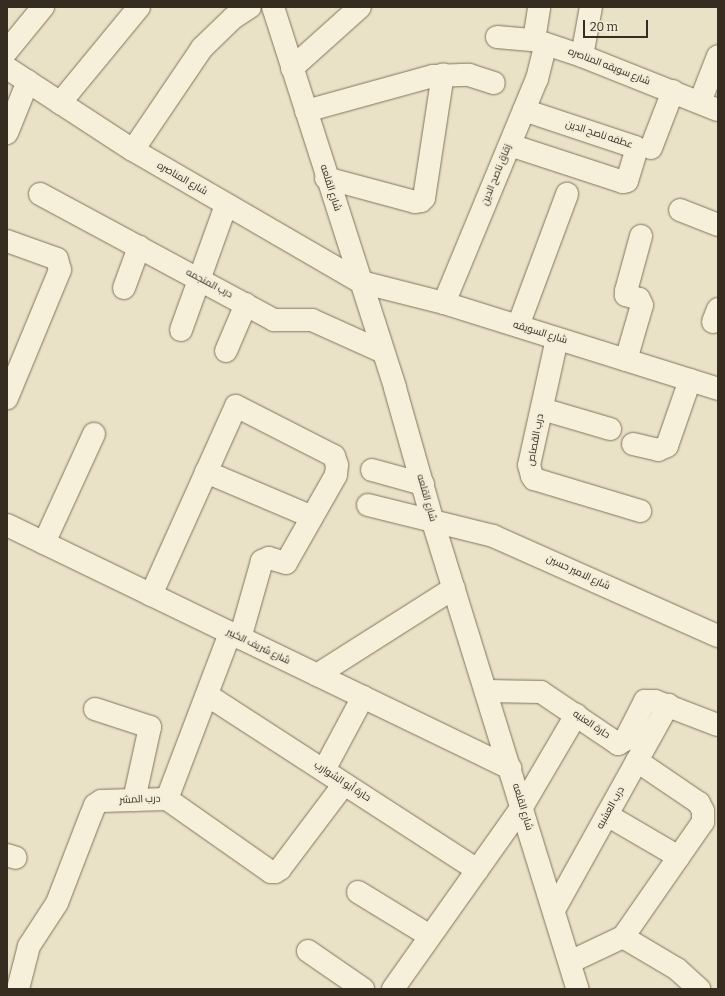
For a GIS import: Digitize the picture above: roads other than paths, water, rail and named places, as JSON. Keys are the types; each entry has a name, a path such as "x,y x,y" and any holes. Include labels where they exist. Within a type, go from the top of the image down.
{"street":[{"path":"7,51 44,7"},
{"path":"60,103 139,7"},
{"path":"132,150 202,48 233,18 250,7"},
{"name":"شارع القلعه","path":"273,7 326,178 384,352 433,522 578,989"},
{"path":"292,68 360,7"},
{"name":"زقاق ناصح الدين","path":"444,304 540,72 539,7"},
{"path":"582,56 591,7"},
{"name":"شارع سويقه المناصره","path":"497,37 540,42 582,56 709,106"},
{"path":"709,106 718,56"},
{"name":"شارع المناصره","path":"7,68 132,150 361,282"},
{"path":"326,178 415,202 421,201 424,198 443,74"},
{"path":"306,111 443,74 469,75 494,83"},
{"path":"7,133 28,81"},
{"path":"651,148 673,91"},
{"name":"عطفه ناصح الدين","path":"510,145 623,182 627,181 637,150 635,147 524,110"},
{"name":"درب المنجمه","path":"40,194 274,320 312,320 384,352"},
{"path":"518,326 567,194"},
{"path":"181,330 226,205"},
{"path":"680,210 718,225"},
{"path":"626,360 642,305 639,299 626,295 641,236"},
{"path":"7,241 57,259 60,270 7,398"},
{"path":"124,288 139,247"},
{"name":"شارع السويقه","path":"361,282 444,304 518,326 718,389"},
{"path":"226,351 246,304"},
{"name":"درب القصاص","path":"557,339 529,465 534,479 640,511"},
{"path":"633,444 658,450 667,446 690,380"},
{"path":"151,594 236,406 334,456 337,465 336,475 286,563 269,558 262,561 235,635 207,695 167,799"},
{"path":"542,409 610,428"},
{"path":"44,543 94,434"},
{"path":"372,470 423,484"},
{"path":"206,472 312,517"},
{"name":"شارع الامير حسين","path":"368,505 493,536 525,548 717,634"},
{"name":"شارع شريف الكبير","path":"8,529 44,543 510,768"},
{"path":"317,675 454,588"},
{"name":"حارة العنبه","path":"486,691 542,692 618,744 625,740 645,701 655,701 668,705 718,725"},
{"name":"حارة أبو الشوارب","path":"207,695 478,870"},
{"path":"324,770 363,697"},
{"name":"درب العشبه","path":"554,910 668,705"},
{"path":"95,709 150,727 134,800"},
{"path":"393,989 522,807 576,715"},
{"path":"570,962 623,937 703,822 711,813 637,760"},
{"name":"درب المشر","path":"18,989 29,946 57,903 95,806 101,801 167,799 271,872 275,872 280,869 344,784"},
{"path":"607,815 679,857"},
{"path":"358,892 430,936"},
{"path":"623,937 677,969 700,989"},
{"path":"308,951 363,989"}]}
